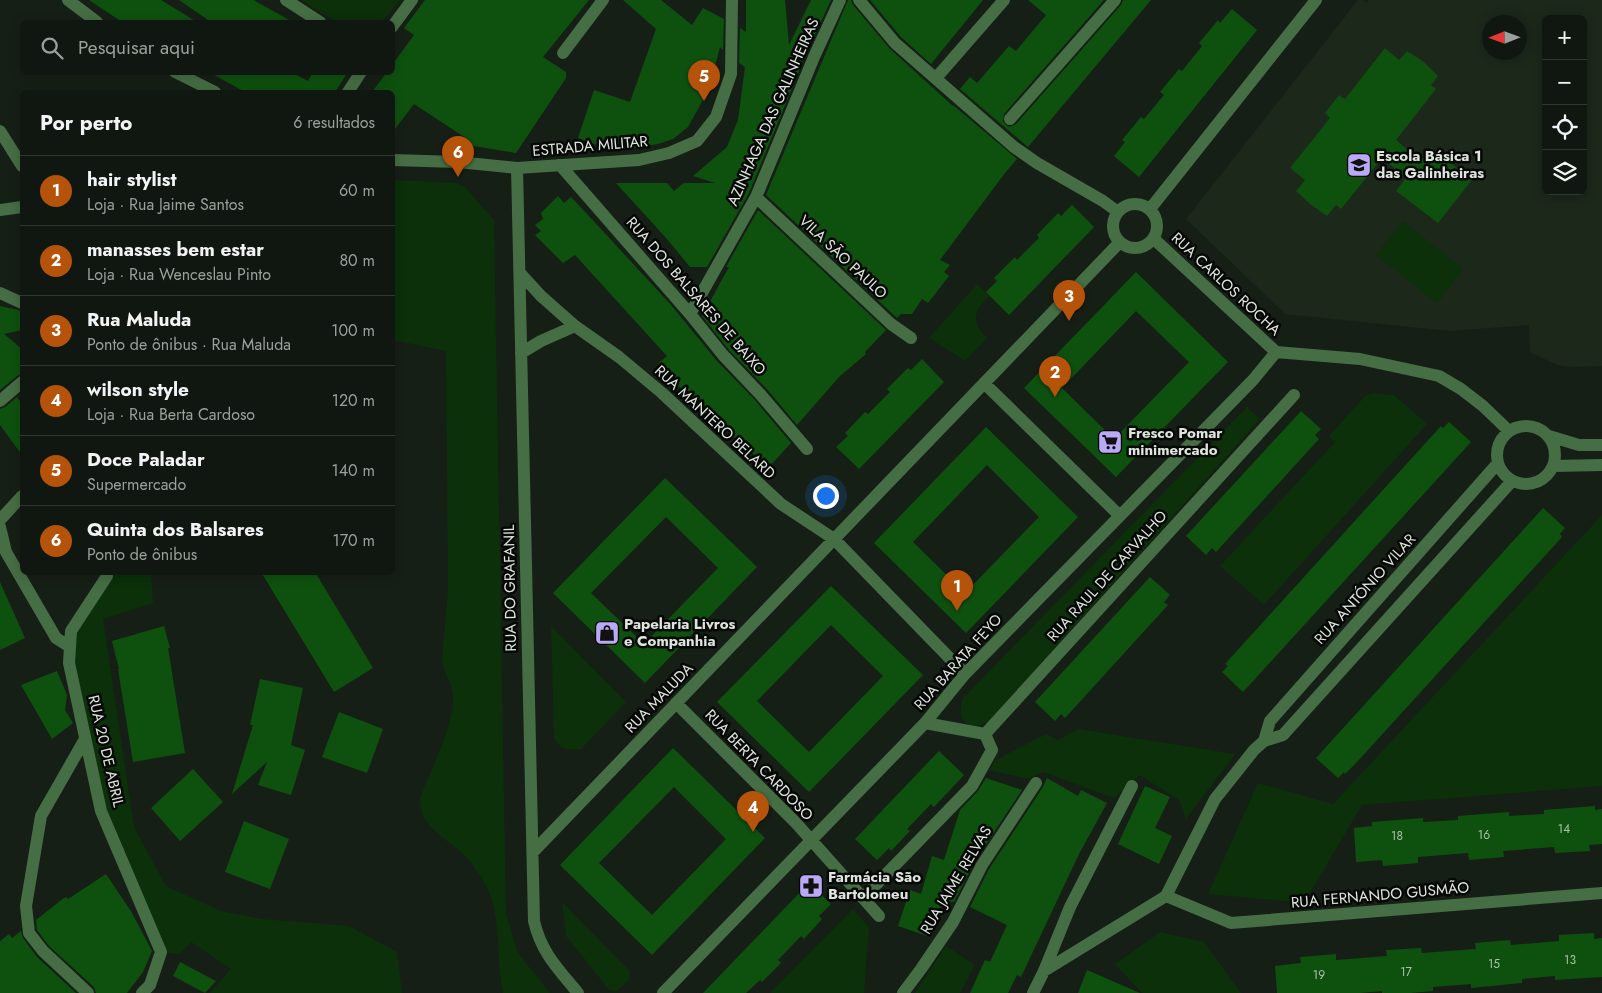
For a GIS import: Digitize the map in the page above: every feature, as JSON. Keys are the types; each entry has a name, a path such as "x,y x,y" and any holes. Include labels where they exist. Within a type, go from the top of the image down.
{"street":[{"path":"68,0 94,20"},
{"path":"286,0 317,20"},
{"path":"395,23 412,0"},
{"path":"562,52 603,0"},
{"name":"ESTRADA MILITAR","path":"395,160 458,162 516,168 639,160 669,154 697,141 716,117 730,74 732,0"},
{"name":"AZINHAGA DAS GALINHEIRAS","path":"690,314 756,197 814,57 840,0"},
{"path":"859,0 895,43 1014,147 1118,212"},
{"path":"936,78 1004,0"},
{"path":"1010,119 1115,0"},
{"path":"1150,209 1316,0"},
{"path":"181,75 211,90"},
{"path":"349,90 359,75"},
{"path":"0,131 20,163"},
{"name":"RUA DOS BALSARES DE BAIXO","path":"560,165 690,314 723,355 760,394 807,449"},
{"name":"RUA DO GRAFANIL","path":"516,168 534,921 538,938 549,959 578,993"},
{"name":"VILA SÃO PAULO","path":"756,197 891,324 911,338"},
{"path":"1136,204 1144,205 1150,209 1157,220 1157,233 1154,239 1144,247 1138,248 1132,248 1120,242 1113,229 1113,221 1118,212 1128,205 1136,204"},
{"path":"0,210 20,207"},
{"name":"RUA CARLOS ROCHA","path":"1154,239 1276,352"},
{"name":"RUA MALUDA","path":"533,852 1120,242"},
{"name":"RUA MANTERO BELARD","path":"520,273 541,296 575,326 619,357 662,393 780,504 834,540 965,674"},
{"path":"0,293 20,302"},
{"path":"521,353 541,340 575,326"},
{"path":"1276,352 1360,359 1439,376 1461,389 1483,406 1509,431"},
{"name":"RUA BARATA FEYO","path":"663,993 925,723 965,674 1253,380 1276,352"},
{"path":"984,383 1120,516"},
{"path":"0,401 20,384"},
{"name":"RUA RAUL DE CARVALHO","path":"986,734 1294,395"},
{"path":"1549,436 1556,452 1553,466 1546,477 1538,482 1520,484 1512,481 1505,475 1496,457 1498,447 1502,438 1516,427 1534,426 1549,436 1579,445 1602,445"},
{"name":"RUA ANTÓNIO VILAR","path":"1264,741 1270,721 1498,464"},
{"path":"1553,466 1602,465"},
{"name":"RUA ANTÓNIO VILAR","path":"1166,896 1215,799 1254,750 1264,741 1283,735 1512,481"},
{"path":"0,520 20,498"},
{"path":"0,527 6,552 56,638 70,647"},
{"name":"RUA 20 DE ABRIL","path":"107,575 71,630 69,663 101,811 161,952 150,985 142,993"},
{"name":"RUA BERTA CARDOSO","path":"676,703 796,823 810,841 880,916"},
{"path":"864,897 972,786 992,750 986,734 925,723"},
{"path":"86,739 41,816 26,906 29,933 43,951 88,993"},
{"name":"RUA JAIME RELVAS","path":"903,993 953,922 982,865 1036,783"},
{"path":"1033,993 1070,907 1132,786"},
{"name":"RUA FERNANDO GUSMÃO","path":"1166,896 1232,923 1602,893"},
{"path":"1044,971 1166,896"}],"shaded area":[{"name":"Escola Básica 1 das Galinheiras","path":"1358,0 1363,0 1367,3 1369,0 1602,0 1602,366 1568,367 1557,365 1530,352 1529,325 1449,331 1285,314 1186,219"}],"green space":[{"path":"301,0 400,0 384,20 333,20"},
{"path":"395,180 457,183 465,187 494,220 506,914 518,953 550,993 503,993 496,919 493,903 488,891 472,864 430,825 420,807 421,795 442,746 453,707 450,683 442,660 448,590 446,351 395,340"},
{"path":"1403,221 1463,269 1437,303 1376,255"},
{"path":"977,284 989,296 980,306 976,316 978,326 987,338 965,361 929,338"},
{"path":"1373,393 1394,395 1427,424 1264,605 1220,566 1335,442 1329,436 1365,396"},
{"path":"1247,407 1260,419 989,721 975,726 965,722 961,713 963,698"},
{"path":"1602,515 1602,786 1362,805 1304,903 1208,894 1258,783 1333,804"},
{"path":"106,575 151,575 153,603 103,619 134,827 166,886 221,911 262,919 349,926 397,952 402,993 210,993 231,969 191,942 179,954 161,952 101,811 69,663 71,631"},
{"path":"551,626 626,702 581,749 565,749 554,738"},
{"path":"1078,729 1235,754 1186,819 1179,800 1140,775 1114,798 1043,772 1028,779 989,770 996,760 1046,734 1058,740"},
{"path":"562,902 630,971 629,980 617,991 609,990 566,936"},
{"path":"853,909 869,927 864,993 770,993"},
{"path":"1160,932 1204,942 1241,993 1142,993 1115,964"},
{"path":"946,946 975,965 960,993 915,993"}],"building":[{"path":"89,0 161,0 194,20 119,20"},
{"path":"179,0 253,0 289,20 208,20"},
{"path":"425,0 589,0 543,57 566,72 566,78 516,153 467,145 469,140 414,104 395,129 395,90 374,90 385,75 395,75 395,61 414,35 404,28"},
{"path":"623,0 661,0 692,25 703,8 724,19 723,50 720,47 709,89 688,127 673,139 658,144 615,151 578,138 594,90 630,102 656,29"},
{"path":"746,0 785,0 789,45 811,0 831,0 806,54 749,193 707,267 690,267 616,183 667,183 674,191 684,183 715,183 693,176 727,147 738,120 745,67 739,63 740,28 746,32"},
{"path":"848,0 851,0 853,5 890,49 953,106 1017,159 940,260 950,265 944,272 949,276 928,303 922,299 912,314 901,314 897,318 766,195"},
{"path":"870,0 983,0 931,64 901,37"},
{"path":"1028,0 1104,0 1004,114 1003,122 1009,127 1016,124 1121,5 1123,0 1151,0 1028,147 960,89 970,77 977,83 1009,46 1016,51 1046,15"},
{"path":"1232,9 1257,30 1139,177 1114,156 1125,142 1122,140 1141,117 1144,119 1164,95 1160,92 1179,69 1182,71 1202,46 1199,43 1218,20 1220,23"},
{"path":"1385,48 1399,60 1407,51 1424,62 1438,76 1431,85 1436,89 1396,140 1421,161 1431,147 1472,180 1438,223 1396,191 1406,178 1382,158 1341,209 1336,205 1327,216 1296,191 1305,180 1290,168 1330,118 1325,113 1339,95 1345,99"},
{"path":"214,75 297,75 308,81 311,75 346,75 336,90 241,90"},
{"path":"558,196 564,203 571,197 671,305 717,361 754,399 791,443 769,467 700,409 658,364 667,356 575,255 563,263 535,235 541,231 535,225 543,219 541,213"},
{"path":"1072,205 1094,227 1009,315 986,292 997,281 994,278 1015,257 1017,260 1039,238 1037,235 1058,213 1061,216"},
{"path":"758,210 886,330 865,352 866,354 839,377 797,425 766,388 729,350 702,316 729,267 726,267"},
{"path":"1136,272 1228,362 1116,477 1024,388","holes":["1136,311 1189,362 1114,439 1062,388"]},
{"path":"0,306 20,311 20,330 4,334 20,347 20,375 0,390"},
{"path":"922,359 944,382 859,469 836,447 848,436 845,433 865,412 868,414 890,392 887,389 908,368 911,370"},
{"path":"17,397 20,401 20,452 0,425 0,409"},
{"path":"1301,411 1321,429 1315,435 1319,439 1216,552 1212,548 1206,555 1186,536"},
{"path":"1449,422 1471,442 1243,692 1222,672 1228,666 1225,664 1441,426 1443,428"},
{"path":"986,427 1078,517 966,633 874,543","holes":["987,465 1039,517 965,593 913,542"]},
{"path":"665,478 757,567 645,683 553,593","holes":["666,517 718,568 644,644 591,593"]},
{"path":"1543,508 1565,528 1560,534 1562,537 1356,763 1338,778 1316,758"},
{"path":"263,575 317,575 373,668 334,692"},
{"path":"1150,577 1170,595 1164,602 1168,605 1065,718 1061,714 1055,721 1035,702"},
{"path":"0,582 25,638 0,650"},
{"path":"831,586 923,675 809,792 717,702","holes":["831,625 883,676 809,752 757,701"]},
{"path":"164,626 170,648 168,648 185,753 133,762 119,669 112,641"},
{"path":"57,671 67,695 65,710 73,723 52,739 21,685"},
{"path":"260,679 303,688 291,745 305,750 291,795 258,785 267,762 232,794 253,725 250,725"},
{"path":"339,712 383,729 367,773 322,757"},
{"path":"673,748 765,838 652,955 560,865","holes":["674,787 726,839 652,915 599,863"]},
{"path":"939,751 964,775 934,807 931,804 907,829 910,831 891,851 889,848 877,860 855,839"},
{"path":"193,769 223,802 180,841 151,808"},
{"path":"986,778 1022,790 975,861 954,902 942,901 930,937 898,926 910,890 921,894 932,856 944,860 960,810 978,791"},
{"path":"1047,778 1078,796 1081,790 1107,803 1079,854 1021,977 1017,975 1008,993 970,993 985,960 990,962 1007,925 970,907 989,869"},
{"path":"1145,786 1170,797 1155,828 1172,836 1159,864 1118,844"},
{"path":"1595,806 1595,810 1602,809 1602,844 1589,845 1590,851 1555,853 1554,847 1503,851 1504,857 1469,860 1468,853 1418,857 1418,863 1383,866 1382,860 1356,862 1354,828 1372,826 1372,822 1423,818 1423,822 1458,820 1458,816 1509,812 1509,816 1544,814 1544,810"},
{"path":"244,821 289,839 270,889 225,872"},
{"path":"106,874 132,913 152,951 143,972 127,993 96,993 94,987 49,946 37,930 36,920 66,897 68,899"},
{"path":"809,883 831,904 819,916 822,919 804,939 801,936 778,960 781,963 762,982 760,980 746,993 703,993"},
{"path":"21,931 23,938 37,957 76,993 0,993 0,941 9,934 12,938"},
{"path":"1594,933 1594,939 1602,938 1602,977 1555,980 1555,976 1522,979 1522,983 1471,988 1471,984 1433,987 1433,991 1410,993 1382,993 1382,991 1360,993 1277,993 1275,966 1301,963 1300,957 1336,954 1336,960 1387,956 1386,950 1421,948 1422,953 1476,949 1475,943 1510,940 1511,945 1536,943 1559,941 1559,935"},
{"path":"180,962 216,981 205,993 173,976"},
{"path":"1087,970 1140,993 1078,993"}],"place":[{"name":"Doce Paladar","path":"704,101"},
{"name":"Escola Básica 1 das Galinheiras","path":"1359,165"},
{"name":"Quinta dos Balsares","path":"458,177"},
{"name":"Rua Maluda","path":"1069,321"},
{"name":"manasses bem estar","path":"1055,397"},
{"name":"Fresco Pomar minimercado","path":"1110,442"},
{"name":"hair stylist","path":"957,611"},
{"name":"Papelaria Livros e Companhia","path":"607,633"},
{"name":"wilson style","path":"753,832"},
{"name":"Farmácia São Bartolomeu","path":"811,886"}]}
